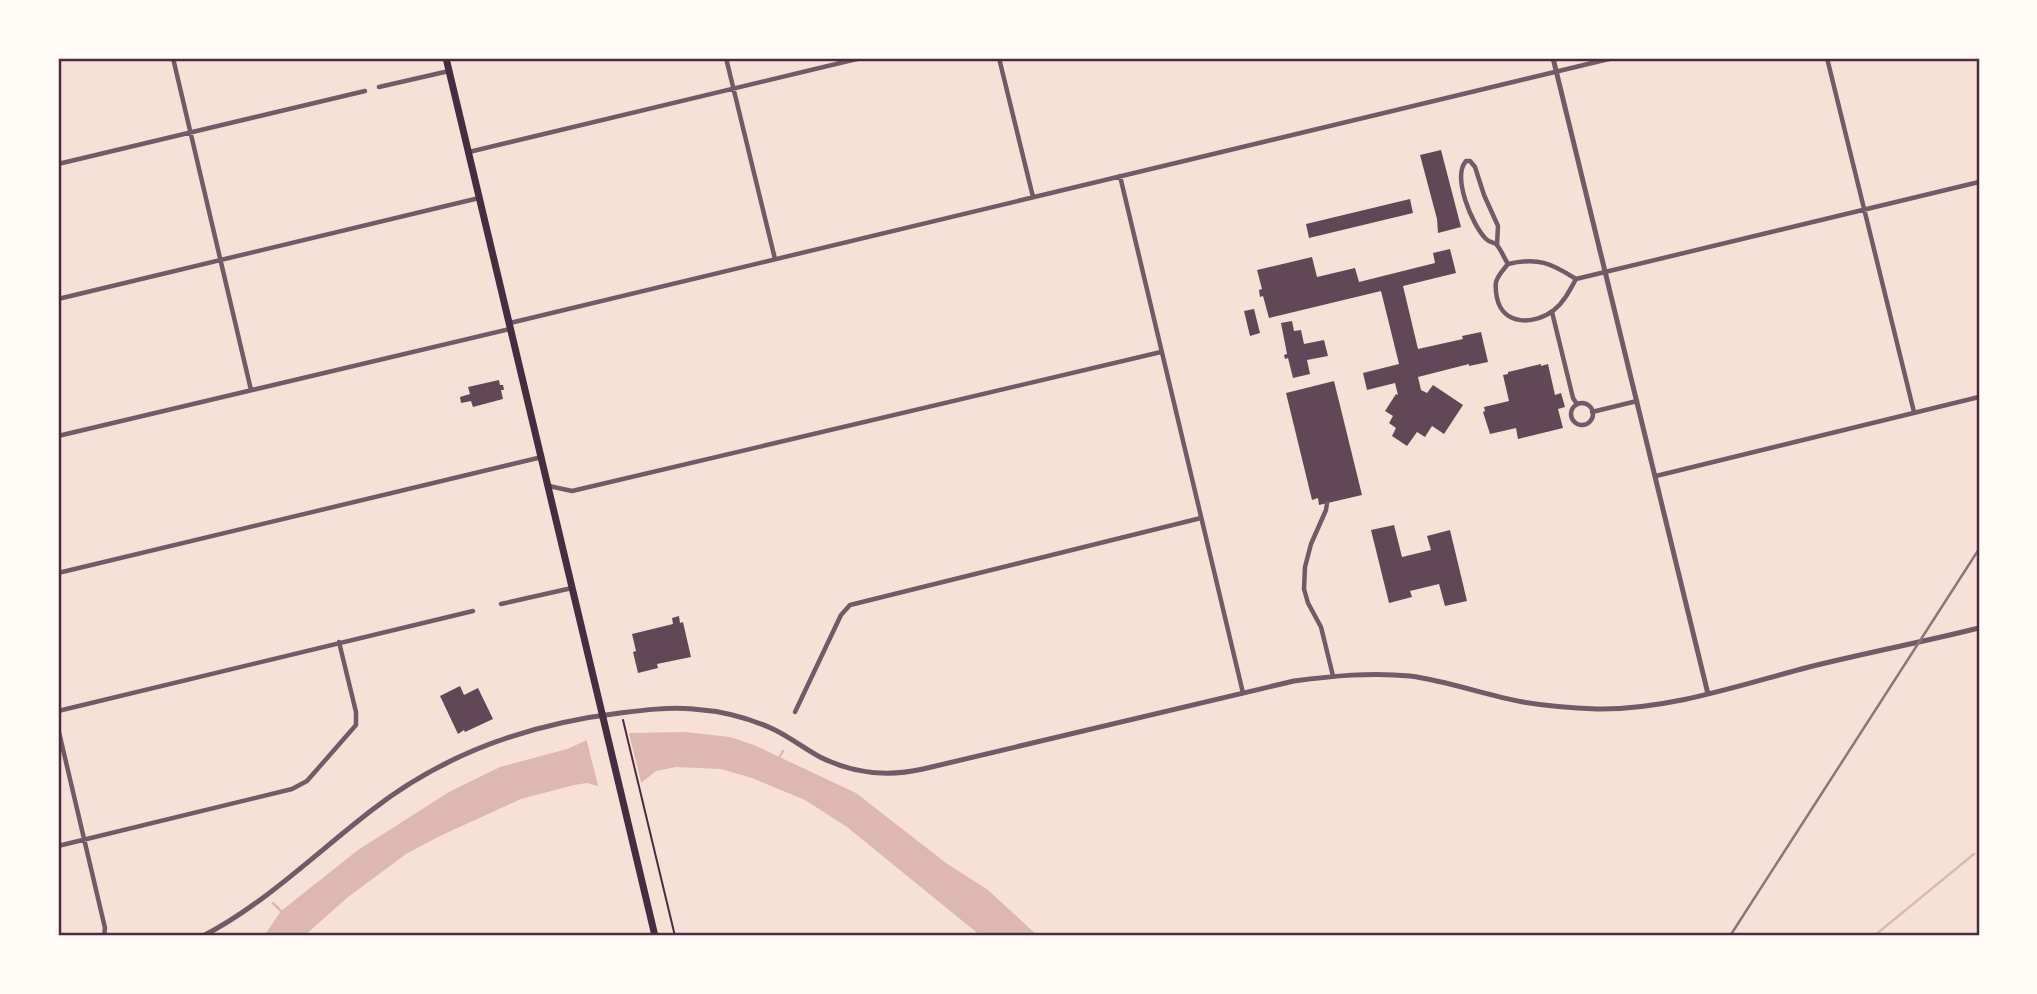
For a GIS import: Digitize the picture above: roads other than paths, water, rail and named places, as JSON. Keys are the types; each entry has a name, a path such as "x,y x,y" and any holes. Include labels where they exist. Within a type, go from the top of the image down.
{"main road":[{"path":"446,58 655,936"}],"street":[{"path":"173,58 251,390"},
{"path":"726,58 775,259"},
{"path":"469,152 861,58"},
{"path":"999,58 1032,197"},
{"path":"1553,58 1708,694"},
{"path":"58,436 775,259 1613,58"},
{"path":"1827,58 1914,412"},
{"path":"379,87 449,71"},
{"path":"58,164 365,91"},
{"path":"1497,245 1498,226 1475,167 1466,161 1462,166 1461,186 1472,217 1486,239 1497,245 1508,264"},
{"path":"1120,176 1243,693"},
{"path":"1576,279 1552,312 1530,321 1517,320 1504,313 1498,303 1495,289 1497,280 1508,264 1523,260 1538,261 1560,269 1576,279 1979,181"},
{"path":"58,299 480,198"},
{"path":"1552,312 1573,398 1577,404"},
{"path":"549,486 572,491 1161,352"},
{"path":"1656,475 1979,397"},
{"path":"1592,412 1638,400"},
{"path":"1577,404 1586,404 1592,412 1592,418 1587,423 1577,424 1572,419 1571,412 1577,404"},
{"path":"58,573 542,457"},
{"path":"1326,503 1326,510 1311,544 1304,589 1308,603 1321,626 1333,676"},
{"path":"795,712 841,615 850,604 1201,518"},
{"path":"502,604 572,588"},
{"path":"58,710 473,611"},
{"path":"203,936 234,920 261,901 373,809 433,769 490,743 531,729 602,715 653,709 710,711 760,723 831,762 871,773 891,774 923,769 1294,681 1333,676 1409,676 1522,702 1597,709 1661,704 1979,628"},
{"path":"58,846 292,789 307,781 356,725 356,712 339,642"},
{"path":"58,727 105,928 104,936"},
{"path":"105,928 111,936"}],"waterway":[{"path":"778,760 783,751"},
{"path":"1874,936 1974,854"},
{"path":"273,903 283,913"}],"railway":[{"path":"1730,936 1979,549"}]}
